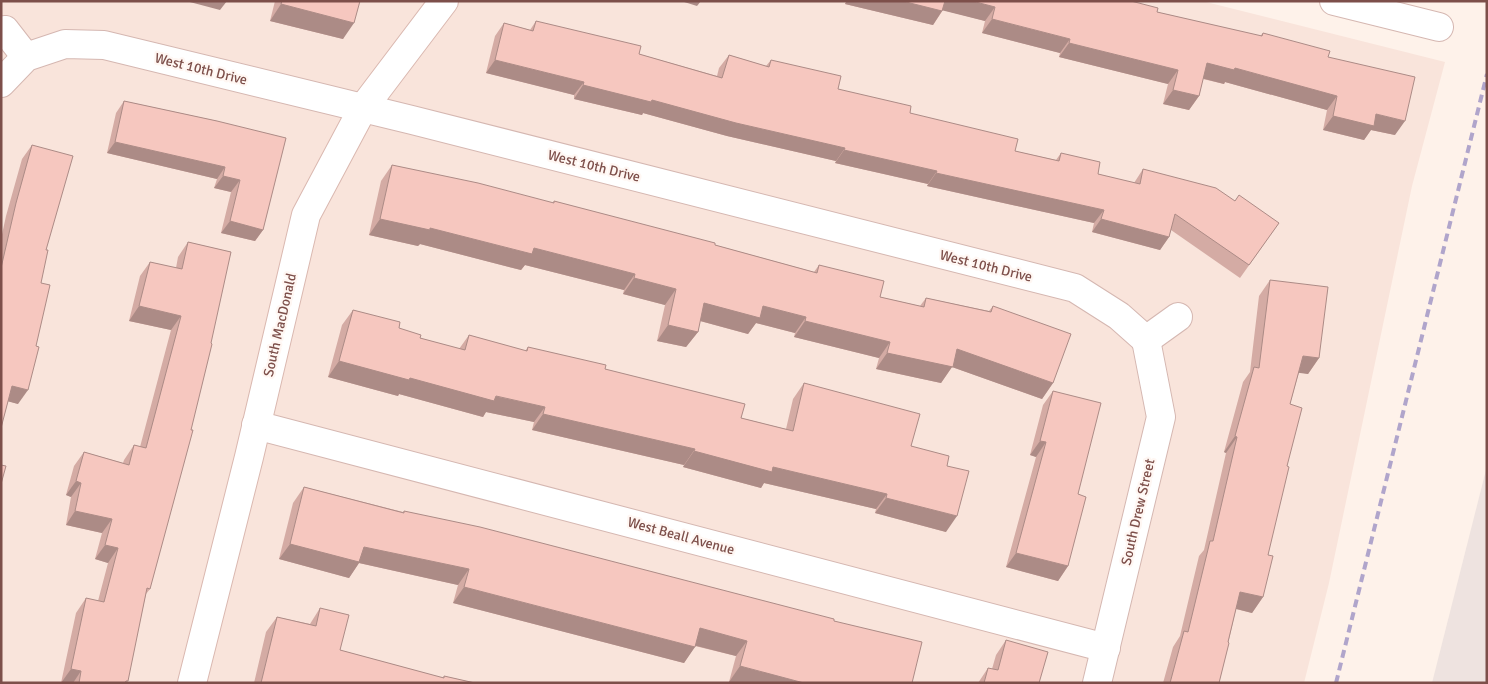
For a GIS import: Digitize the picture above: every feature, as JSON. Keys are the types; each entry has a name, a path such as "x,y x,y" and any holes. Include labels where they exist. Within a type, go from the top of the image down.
{"street":[{"name":"South MacDonald","path":"192,683 306,215 363,108 444,1"},
{"path":"1334,1 1439,27"},
{"path":"1,82 26,57 5,30"},
{"name":"West 10th Drive","path":"26,57 65,44 104,46 363,108 1075,288 1119,316 1146,340"},
{"path":"1146,340 1178,317"},
{"name":"South Drew Street","path":"1097,683 1161,417 1146,340"},
{"name":"West Beall Avenue","path":"256,425 1106,648"}],"shaded area":[{"path":"1,1 1202,1 1445,62 1412,186 1329,583 1304,683 1,683"},
{"path":"1487,466 1487,683 1432,683"}],"building":[{"path":"282,1 360,1 354,23 281,4"},
{"path":"902,1 945,1 942,11"},
{"path":"972,1 1131,1 1158,8 1157,12 1262,36 1263,33 1330,51 1328,57 1415,77 1405,121 1376,114 1374,126 1333,116 1337,96 1235,68 1234,70 1207,63 1199,96 1173,90 1178,70 1069,43 1070,39 992,19 995,7"},
{"path":"536,21 641,46 639,54 722,78 729,55 769,67 771,60 841,76 838,89 911,106 910,113 1018,139 1015,151 1059,161 1061,153 1100,162 1098,174 1140,184 1143,169 1216,188 1235,201 1239,195 1279,223 1249,265 1175,214 1169,237 1101,219 1104,210 936,173 937,171 844,150 845,148 736,123 652,100 651,102 583,85 584,82 495,60 504,23 533,31"},
{"path":"124,101 286,138 263,230 230,221 240,180 223,176 225,167 115,142"},
{"path":"32,145 73,156 46,250 48,250 41,283 50,285 36,346 39,347 28,390 12,386 1,428 1,268"},
{"path":"392,165 478,183 554,203 554,201 715,243 715,245 817,273 819,265 884,281 880,297 924,307 926,298 991,312 993,306 1071,334 1053,383 957,349 953,367 887,353 890,342 805,321 806,317 763,306 760,318 704,303 698,332 668,325 676,289 634,278 635,274 534,248 532,254 430,228 430,230 380,219"},
{"path":"188,242 231,252 212,344 191,430 193,430 150,589 147,588 128,681 125,683 79,683 81,671 71,669 86,598 104,602 118,548 105,545 112,519 75,511 81,483 76,481 84,452 129,465 134,445 146,448 181,316 139,306 150,262 182,269"},
{"path":"1270,280 1328,287 1319,358 1303,356 1290,404 1302,408 1287,466 1289,467 1268,555 1273,556 1263,597 1240,592 1219,683 1170,683 1184,631 1188,632 1210,541 1213,541 1237,437 1235,436 1254,367 1259,368"},
{"path":"353,310 400,322 399,328 421,335 420,338 465,350 469,335 527,351 528,347 606,365 605,369 745,404 741,418 793,431 804,383 920,414 911,446 949,456 947,466 969,471 957,516 886,498 887,494 773,467 772,472 694,451 695,449 543,414 545,407 496,396 494,401 339,361"},
{"path":"1053,391 1101,403 1078,494 1086,497 1068,566 1016,553 1046,442 1040,441"},
{"path":"1,465 6,466 1,484"},
{"path":"304,487 404,513 404,511 480,527 834,619 834,621 922,642 912,683 804,683 740,666 747,641 700,628 695,647 464,587 469,569 364,547 359,562 290,544"},
{"path":"320,608 349,615 340,650 444,678 444,676 475,683 261,683 277,617 316,626"},
{"path":"1006,640 1048,652 1039,683 984,683 988,668 998,670"}],"railway":[{"path":"1336,683 1487,74"}]}
